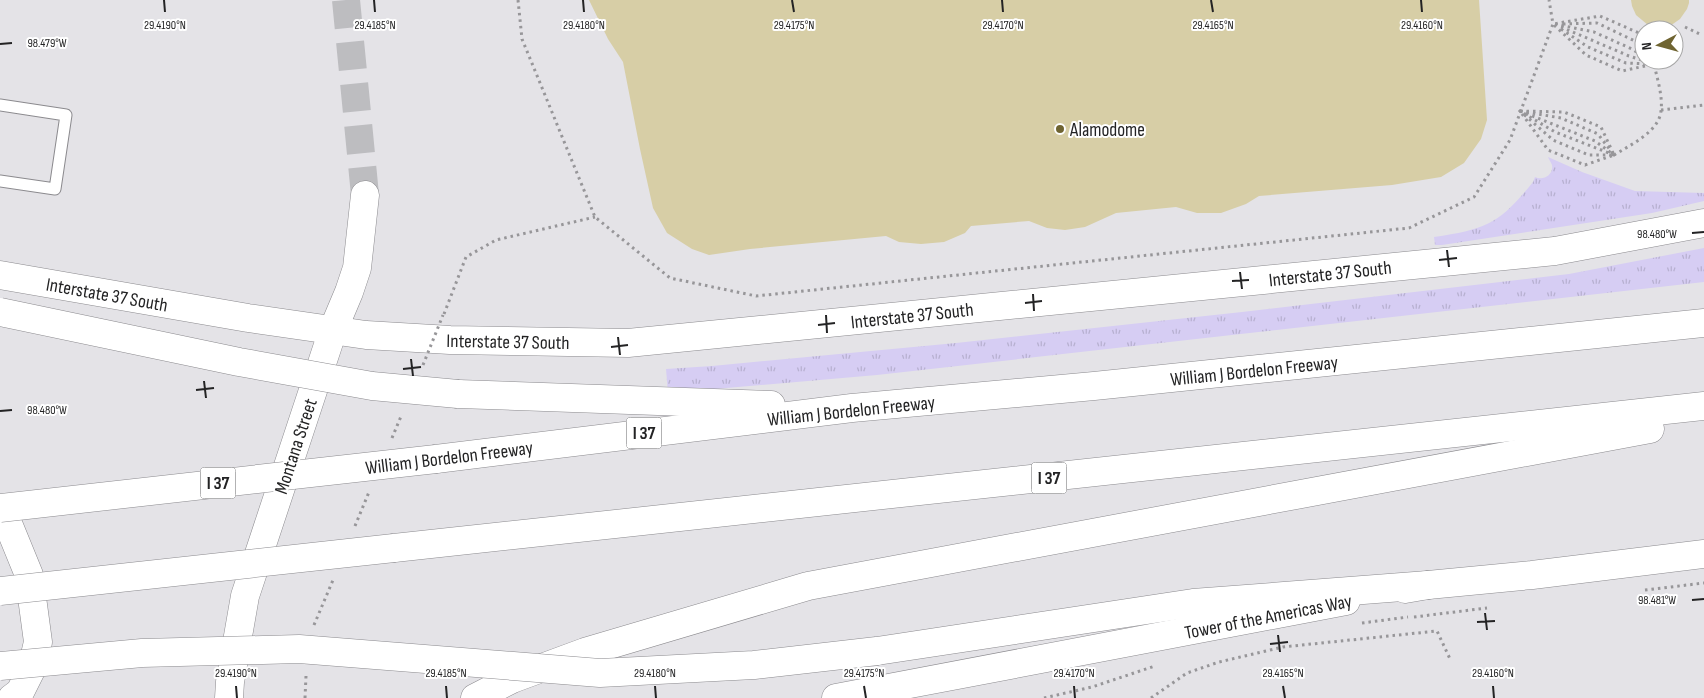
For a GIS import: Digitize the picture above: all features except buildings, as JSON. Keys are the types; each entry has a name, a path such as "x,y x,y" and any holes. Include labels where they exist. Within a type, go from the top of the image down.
{"main road":[{"name":"Montana Street","path":"229,698 245,596 333,330 357,268 365,195"},
{"name":"Interstate 37 South","path":"0,275 304,327 366,335 450,340 628,343 1555,251 1704,223"},
{"path":"0,312 239,362 372,386 458,394 852,408"},
{"name":"William J Bordelon Freeway","path":"0,508 436,459 852,408 1094,386 1704,323"},
{"name":"I 37","path":"0,591 1704,406"},
{"path":"475,698 512,679 584,652 808,586 1704,418"},
{"path":"0,514 9,526 28,575 38,642 32,668 20,692 12,698"},
{"name":"Tower of the Americas Way","path":"836,698 874,695 1428,585 1532,575 1704,554"},
{"path":"0,666 142,653 298,649 600,673 754,665 877,651 1193,603 1428,585"}],"lane":[{"path":"0,105 66,115 55,189 0,181"}],"path":[{"path":"518,0 522,39 595,217 670,278 756,296 1409,228 1474,197 1510,140 1553,24 1549,0"},
{"path":"1553,24 1600,16 1634,31"},
{"path":"1553,24 1597,23 1634,41"},
{"path":"1553,24 1594,32 1634,51"},
{"path":"1553,24 1586,55 1622,71 1634,67"},
{"path":"1553,24 1588,47 1626,62 1634,62"},
{"path":"1553,24 1634,57"},
{"path":"1685,27 1702,35"},
{"path":"1520,111 1548,150 1584,165 1614,156 1646,134 1659,120 1661,110 1653,70"},
{"path":"1661,110 1704,105"},
{"path":"1520,111 1564,112 1601,127 1614,156"},
{"path":"1520,111 1553,140 1589,155 1614,156"},
{"path":"1520,111 1561,118 1598,134 1614,156"},
{"path":"1520,111 1555,132 1614,156"},
{"path":"1520,111 1595,141 1614,156"},
{"path":"422,366 466,257 496,240 595,217"},
{"path":"1636,591 1704,583"},
{"path":"1353,624 1489,608"},
{"path":"1151,698 1187,673 1219,662 1282,647 1437,631 1451,662"},
{"path":"1044,698 1092,687 1158,665"}],"green space":[{"path":"1548,157 1582,172 1635,191 1704,193 1704,201 1652,213 1435,245 1434,237 1480,227 1501,216 1521,196 1535,177 1544,178 1550,174 1552,165"},
{"path":"1704,248 1704,282 877,375 668,393 666,369 956,343 1569,274"}],"tunnel":[{"path":"346,0 365,195"}],"place":[{"name":"Alamodome","path":"1060,129"}]}
